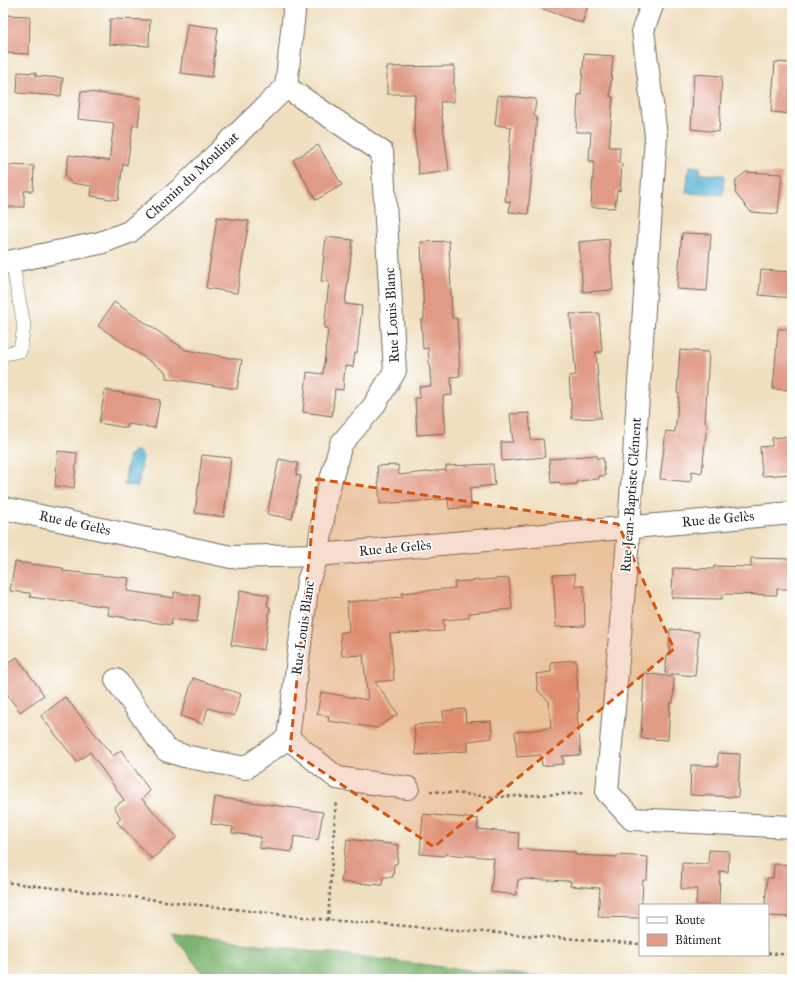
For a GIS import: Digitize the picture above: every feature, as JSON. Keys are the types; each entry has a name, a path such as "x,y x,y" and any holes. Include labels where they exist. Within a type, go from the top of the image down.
{"street":[{"path":"286,87 296,3"},
{"name":"Rue Jean-Baptiste Clément","path":"607,792 629,527 656,136 643,30 653,3"},
{"name":"Chemin du Moulinat","path":"8,262 100,243 130,232 182,188 286,87"},
{"name":"Rue Louis Blanc","path":"286,87 382,152 395,371 373,407 341,444 326,498 318,555 308,581 288,738"},
{"name":"Rue de Gelès","path":"3,508 231,557 318,555 792,513"},
{"path":"116,680 166,750 184,756 245,768 288,738 337,778 408,788"},
{"path":"607,792 632,819 792,827"}],"lane":[{"path":"3,354 20,351 24,326 8,262"}],"path":[{"path":"328,920 337,778"},
{"path":"408,788 494,797 607,792"},
{"path":"3,882 328,920 639,944"},
{"path":"769,953 792,955"}],"highlighted area":[{"path":"317,479 618,524 674,649 434,847 290,750"}],"green space":[{"path":"171,933 475,971 579,979 207,979"}],"water":[{"path":"689,166 700,167 700,174 724,175 723,195 686,193"},
{"path":"134,451 138,451 143,457 138,487 124,485 129,455 131,455"}],"building":[{"path":"532,3 589,3 582,23 532,5"},
{"path":"3,15 30,16 29,54 3,53"},
{"path":"110,19 150,20 149,46 109,44"},
{"path":"187,24 218,28 212,77 180,73"},
{"path":"584,54 613,56 610,97 613,97 609,147 620,147 619,163 622,164 620,191 617,190 615,208 591,207 594,161 589,161 591,132 576,132 578,95 581,95"},
{"path":"775,62 792,63 792,114 771,112"},
{"path":"454,66 454,102 440,102 449,171 419,175 414,131 415,94 387,94 387,67"},
{"path":"18,72 36,73 36,76 63,78 61,96 17,93"},
{"path":"694,74 722,76 719,132 691,129"},
{"path":"81,91 141,98 138,126 133,125 127,165 123,164 118,200 91,196 92,186 71,183 65,176 69,155 109,161 114,123 78,119"},
{"path":"498,95 536,99 534,116 537,117 528,214 509,212 510,202 505,201 511,127 495,125"},
{"path":"318,145 342,185 316,200 293,160"},
{"path":"3,165 34,166 33,191 24,191 24,207 3,207"},
{"path":"746,172 782,174 778,214 751,212 735,193 736,180"},
{"path":"217,217 249,221 237,293 206,288"},
{"path":"682,233 711,234 707,291 677,289"},
{"path":"326,237 353,240 345,304 362,306 357,353 355,353 353,367 345,366 343,390 335,389 332,416 303,412 307,372 323,374 328,328 324,328 329,282 321,281"},
{"path":"609,239 613,290 583,292 579,242"},
{"path":"449,241 452,318 457,318 460,376 451,377 452,395 443,396 446,433 417,435 415,398 420,398 419,387 431,386 428,348 423,349 421,320 424,320 421,242"},
{"path":"761,270 792,272 792,298 759,295"},
{"path":"114,302 186,350 242,360 237,389 166,378 166,372 98,326"},
{"path":"599,313 602,352 596,352 601,418 572,419 569,376 576,375 570,314"},
{"path":"778,329 792,329 792,390 773,389"},
{"path":"680,350 709,352 705,423 707,423 702,473 692,471 691,482 660,479 666,431 675,432 679,394 677,393"},
{"path":"105,390 160,400 155,428 128,424 127,428 99,423"},
{"path":"529,413 531,440 543,439 545,457 502,461 501,442 513,442 510,414"},
{"path":"792,436 792,474 762,476 760,447 772,446 772,438"},
{"path":"58,451 77,453 74,488 55,486"},
{"path":"202,455 231,458 224,517 195,513"},
{"path":"597,455 597,458 603,458 605,476 599,476 599,479 577,481 577,484 560,485 560,482 551,483 549,459"},
{"path":"279,459 298,463 296,475 301,476 292,519 267,514"},
{"path":"493,464 495,485 470,488 471,507 449,509 448,499 380,504 377,466 398,465 399,475 446,470 446,466"},
{"path":"751,558 792,559 792,589 777,589 777,595 722,594 722,599 672,598 673,568 714,569 714,566 751,567"},
{"path":"15,562 63,568 63,571 129,578 127,591 174,598 174,592 200,596 197,622 172,619 171,625 108,615 109,607 30,597 30,593 10,591"},
{"path":"575,574 575,586 584,586 585,626 556,627 553,575"},
{"path":"509,578 512,609 469,613 469,618 443,620 444,631 390,634 394,680 375,682 398,714 377,728 328,721 329,716 317,714 321,692 368,700 363,655 342,656 340,633 349,631 347,602 402,597 402,593 455,588 454,582"},
{"path":"240,590 269,595 267,606 270,607 264,650 231,645"},
{"path":"670,629 699,632 695,676 665,673 667,655 669,655"},
{"path":"17,657 44,695 20,712 3,689 3,667"},
{"path":"576,660 579,712 577,712 581,755 562,756 564,764 542,766 541,755 517,757 515,732 551,728 549,701 538,691 536,674 551,672 551,662"},
{"path":"644,673 674,677 673,703 670,703 668,740 641,738"},
{"path":"193,678 241,694 234,716 208,708 203,724 181,716"},
{"path":"65,697 113,756 121,750 150,791 142,799 177,837 152,859 117,822 121,818 114,807 124,800 90,752 77,762 41,716"},
{"path":"465,709 466,722 491,721 492,738 468,741 468,751 416,755 414,725 444,722 443,711"},
{"path":"718,753 740,754 738,797 690,795 691,765 718,766"},
{"path":"215,797 323,812 318,840 294,836 292,852 259,848 261,837 232,833 233,827 211,824"},
{"path":"423,814 478,819 477,829 519,833 518,849 575,852 575,855 648,857 647,880 643,880 642,904 639,904 639,918 598,917 600,888 570,886 571,881 520,879 518,880 516,895 491,892 494,858 445,854 444,856 420,854"},
{"path":"347,839 399,845 397,864 394,864 393,877 383,877 382,885 341,882"},
{"path":"709,850 729,851 728,872 720,871 719,904 696,904 697,889 681,889 682,863 708,864"},
{"path":"774,864 792,865 789,917 769,916 769,904 765,904 767,878 773,878"}]}
